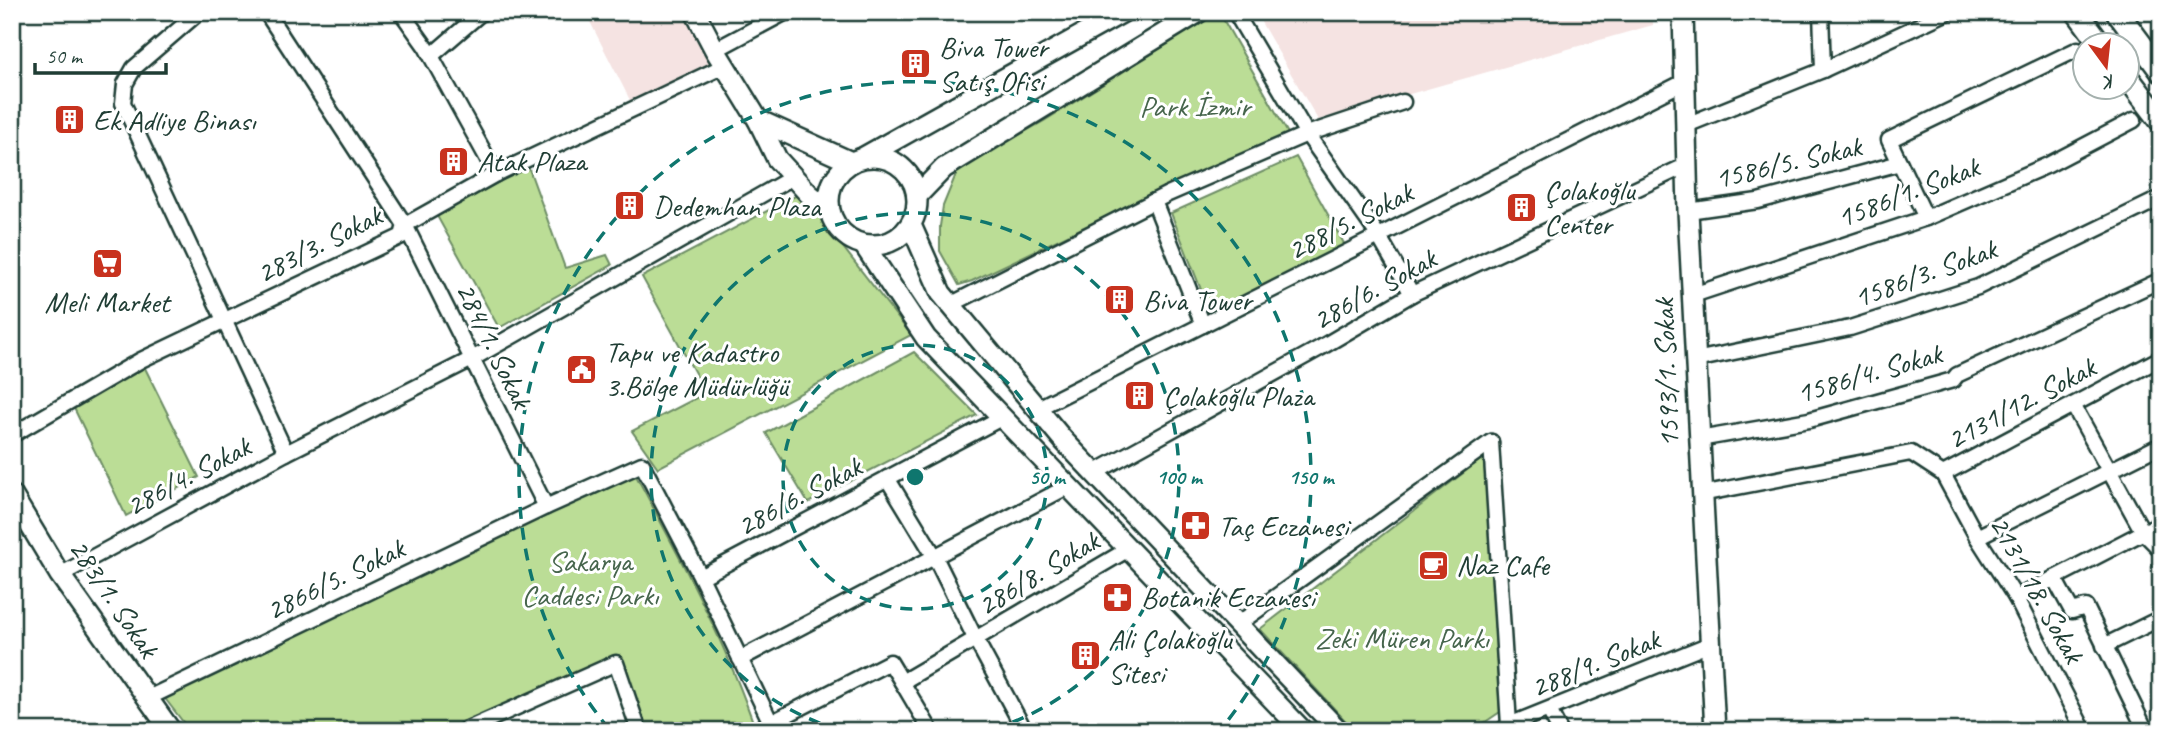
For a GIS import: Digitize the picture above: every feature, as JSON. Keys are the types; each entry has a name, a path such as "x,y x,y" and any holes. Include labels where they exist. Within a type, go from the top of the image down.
{"main road":[{"path":"695,12 758,120 777,159 809,194 829,210"},
{"path":"758,120 857,160 878,157 899,166 913,182 917,196 916,211 911,225 902,235 878,246 864,245 848,239 835,226 829,210 828,196 840,171 857,160 1123,12"},
{"path":"917,196 944,168 1199,12"},
{"name":"1593/1. Sokak","path":"1683,12 1686,81 1684,126 1713,730"},
{"path":"2077,12 2092,32"},
{"path":"2116,12 2158,63"},
{"path":"2142,97 2161,121"},
{"path":"911,225 941,293 950,305 1094,473 1339,731"},
{"path":"864,245 926,338 1303,731"},
{"path":"1067,486 1094,473"},
{"name":"283/1. Sokak","path":"13,497 60,575 171,731"}],"street":[{"name":"286/4. Sokak","path":"60,575 286,453 123,103 125,84 134,68 198,12"},
{"name":"284/1. Sokak","path":"266,12 405,225 546,507"},
{"path":"401,12 431,55 496,174"},
{"path":"431,55 482,12"},
{"path":"1235,12 1307,134 1378,235 1412,294"},
{"path":"1821,12 1823,70"},
{"path":"1684,126 1823,70 1948,12"},
{"name":"283/3. Sokak","path":"12,435 141,360 402,236 405,225 496,174 720,58 777,14"},
{"path":"1926,218 1889,140 2072,52"},
{"name":"288/5. Sokak","path":"1038,408 1686,81"},
{"path":"950,305 1154,201 1307,134 1403,102"},
{"name":"1586/1. Sokak","path":"1693,295 1926,218 2048,165 2134,120"},
{"name":"1586/5. Sokak","path":"1688,211 1758,201 1900,163"},
{"name":"286/6. Sokak","path":"1094,473 1412,294 1687,165"},
{"path":"286,453 472,359 793,177"},
{"name":"1586/3. Sokak","path":"1695,360 1850,328 1978,287 2161,198"},
{"path":"1154,201 1203,325"},
{"name":"1586/4. Sokak","path":"1699,439 1809,420 1953,380 1956,375 2161,280"},
{"name":"2131/12. Sokak","path":"1701,495 1911,453 1943,474 2161,358"},
{"path":"2073,405 2143,532 2161,551"},
{"name":"286/6. Sokak","path":"701,577 1001,418"},
{"path":"1238,624 1491,442 1505,728"},
{"path":"1977,537 2161,445"},
{"path":"546,507 642,464 740,659 765,727 890,662 931,731"},
{"name":"2131/18. Sokak","path":"1943,474 1977,537 2016,597 2084,731"},
{"path":"887,478 935,556 1025,731"},
{"path":"740,659 1067,486"},
{"name":"2866/5. Sokak","path":"146,699 546,507"},
{"path":"2016,597 2161,523"},
{"name":"286/8. Sokak","path":"902,682 1127,550"},
{"path":"2054,578 2072,611 2085,607 2146,731"},
{"path":"2104,646 2161,618"},
{"name":"288/9. Sokak","path":"1505,728 1710,644"},
{"path":"463,731 616,663 639,731"},
{"path":"1549,710 1560,731"}],"shaded area":[{"path":"585,12 688,12 715,66 633,106"},
{"path":"1255,12 1653,12 1653,25 1318,120"}],"green space":[{"name":"Park İzmir","path":"1219,12 1290,137 1233,163 1180,181 959,285 940,251 943,206 956,174 974,160 1044,121"},
{"path":"1296,157 1346,247 1211,315 1171,213"},
{"path":"528,166 565,268 607,255 612,265 499,328 437,216"},
{"path":"801,193 911,335 658,468 632,431 706,393 642,277"},
{"path":"914,352 977,415 808,503 766,433"},
{"path":"141,360 199,477 126,516 73,406"},
{"name":"Zeki Müren Parkı","path":"1484,457 1500,712 1472,731 1355,731 1260,629"},
{"name":"Sakarya Caddesi Parkı","path":"633,470 715,630 756,731 641,731 620,655 446,731 190,731 160,692"}],"place":[{"name":"Biva Tower Satış Ofisi","path":"916,64"},
{"name":"Ek Adliye Binası","path":"70,120"},
{"name":"Atak Plaza","path":"454,161"},
{"name":"Dedemhan Plaza","path":"630,206"},
{"name":"Çolakoğlu Center","path":"1521,207"},
{"name":"Meli Market","path":"107,264"},
{"name":"Biva Tower","path":"1120,300"},
{"name":"Tapu ve Kadastro 3.Bölge Müdürlüğü","path":"582,369"},
{"name":"Çolakoğlu Plaza","path":"1140,396"},
{"name":"Taç Eczanesi","path":"1195,526"},
{"name":"Naz Cafe","path":"1433,565"},
{"name":"Botanik Eczanesi","path":"1118,597"},
{"name":"Ali Çolakoğlu Sitesi","path":"1085,656"}]}
